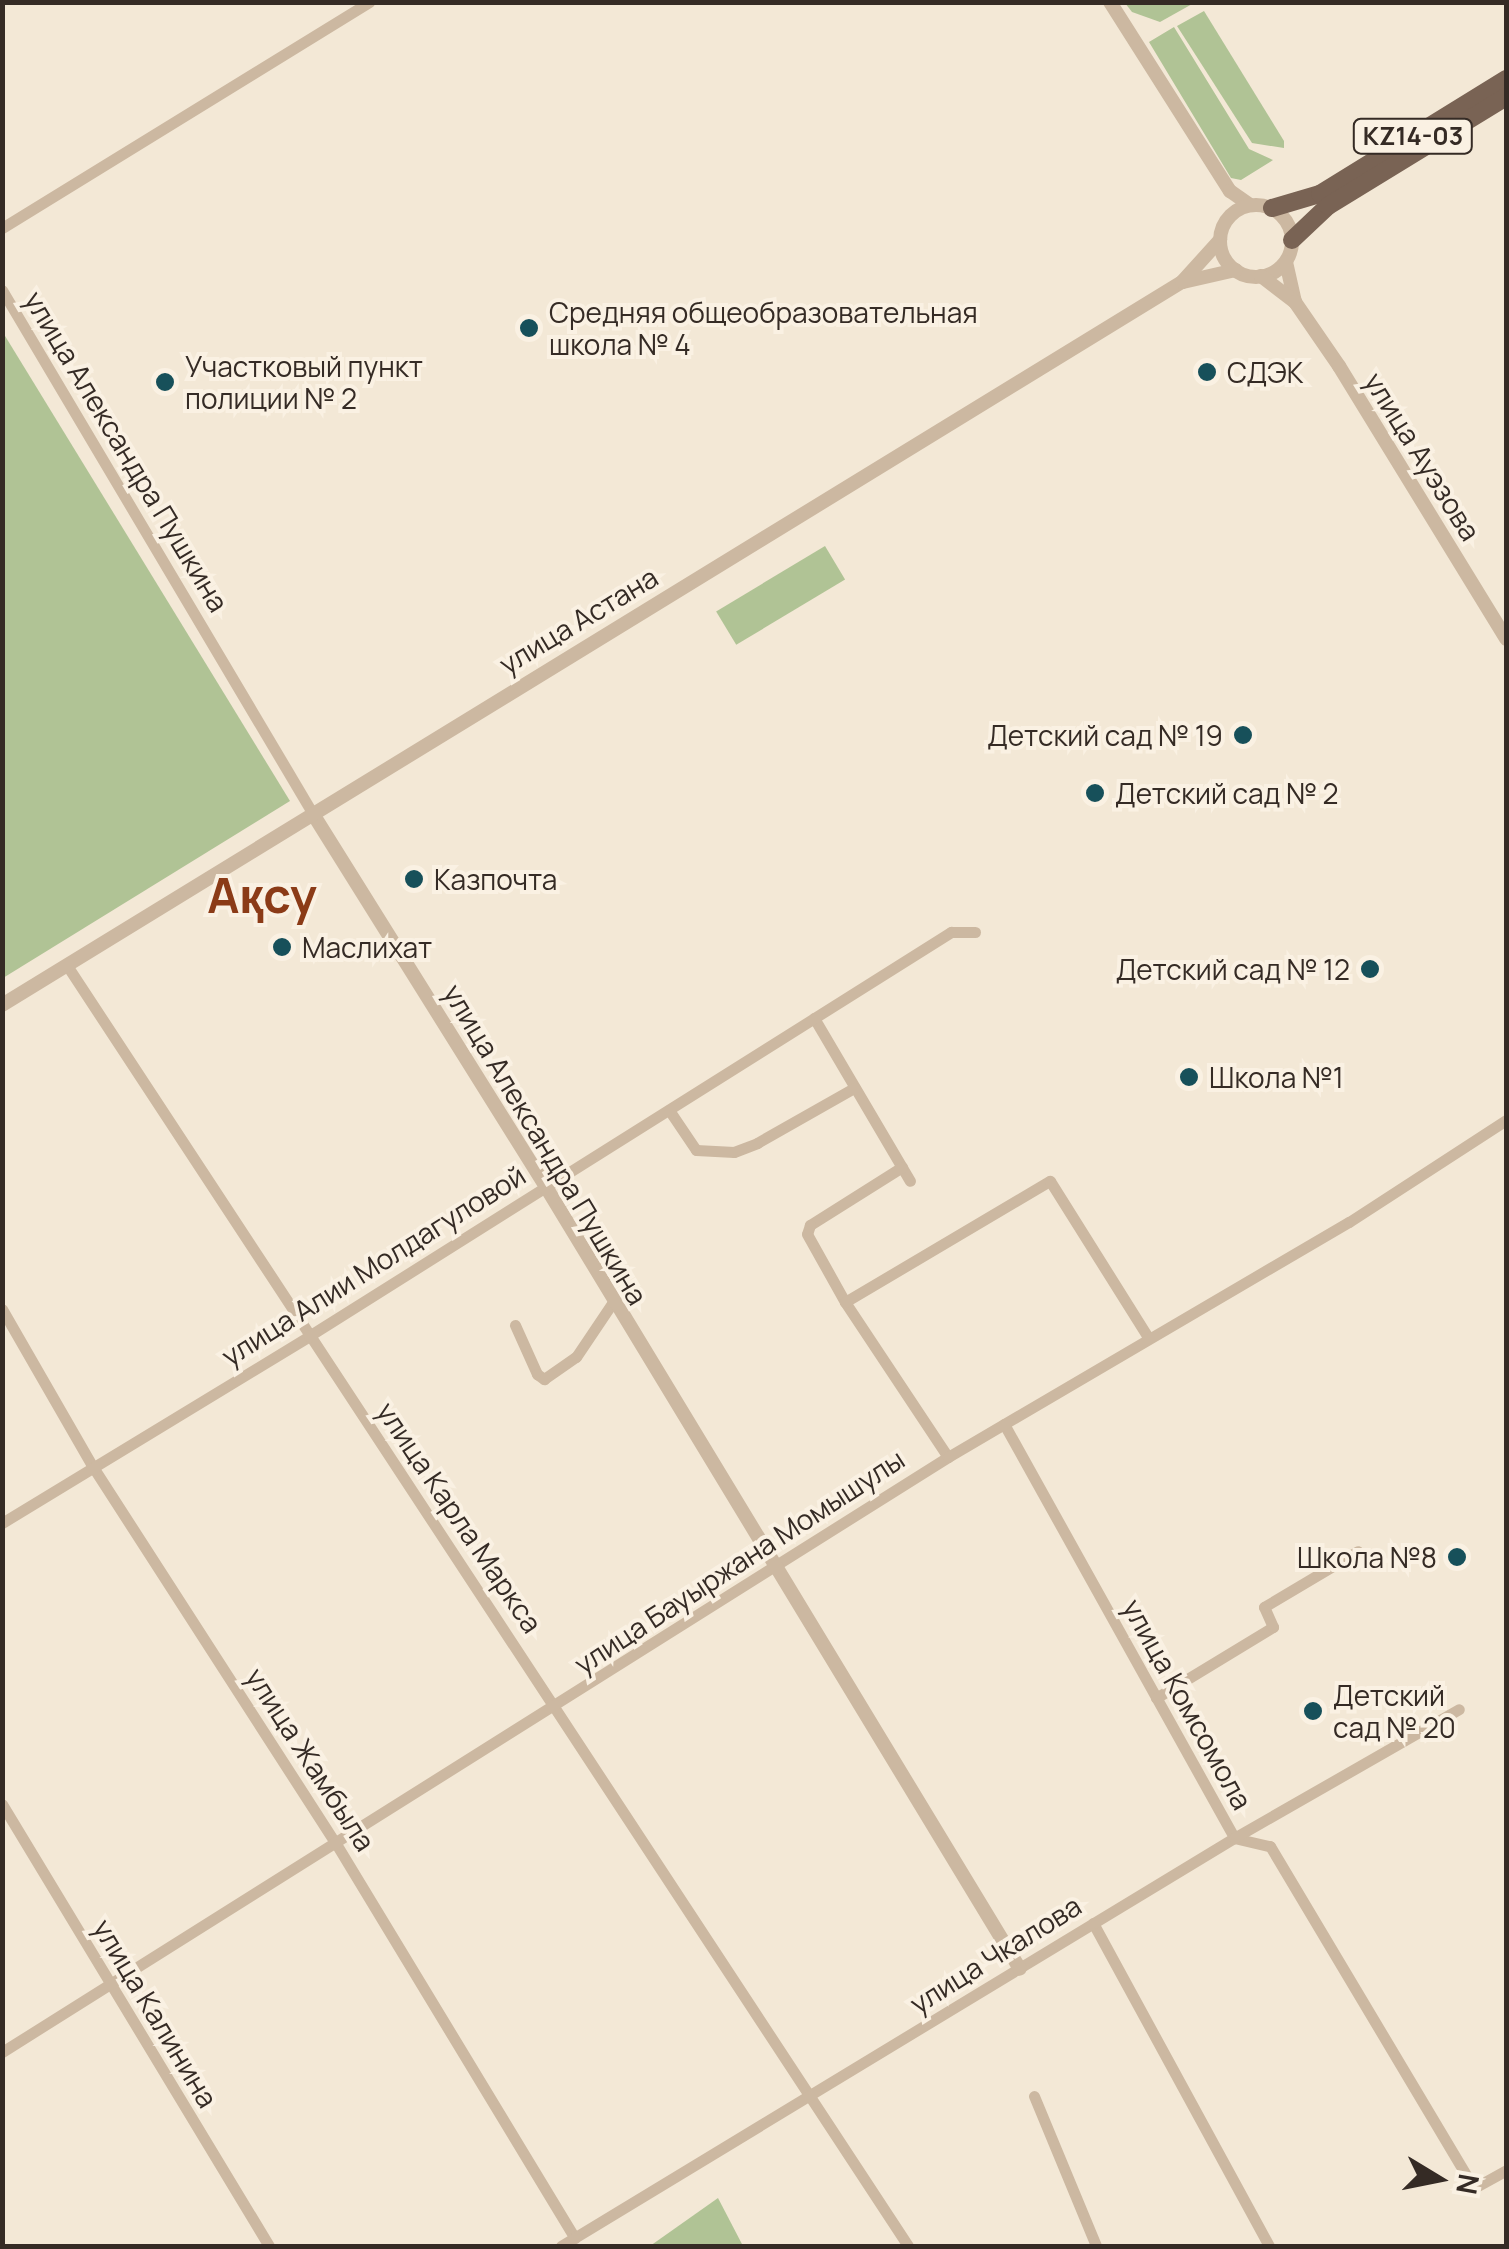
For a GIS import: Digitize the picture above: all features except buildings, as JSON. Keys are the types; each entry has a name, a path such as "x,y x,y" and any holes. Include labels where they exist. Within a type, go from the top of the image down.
{"main road":[{"name":"KZ14-03","path":"1272,208 1320,194 1506,79"},
{"name":"KZ14-03","path":"1292,240 1328,206 1506,98"}],"street":[{"path":"2,228 369,2"},
{"path":"1110,2 1230,191 1250,205 1272,208 1287,221 1292,240 1286,262 1295,302"},
{"path":"1182,282 1220,240 1230,191"},
{"path":"1226,220 1250,205"},
{"path":"1220,240 1224,257 1236,270"},
{"path":"1261,276 1286,262"},
{"path":"1182,282 1236,270 1261,276 1295,302"},
{"name":"улица Астана","path":"2,1005 1182,282"},
{"name":"улица Александра Пушкина","path":"2,290 106,471 1020,1969"},
{"name":"улица Ауэзова","path":"1295,302 1506,639"},
{"name":"улица Алии Молдагуловой","path":"2,1523 309,1336 951,932 975,932"},
{"name":"улица Карла Маркса","path":"68,967 558,1707 807,2098 908,2246"},
{"path":"814,1018 910,1181"},
{"path":"669,1110 696,1150 720,1154 758,1143 854,1088"},
{"name":"улица Бауыржана Момышулы","path":"2,2052 558,1707 948,1457 1349,1222 1506,1120"},
{"path":"902,1167 810,1226 807,1234 845,1302 948,1457"},
{"path":"845,1302 1050,1181 1148,1337"},
{"path":"515,1325 536,1374 544,1379 576,1357 613,1302"},
{"name":"улица Жамбыла","path":"2,1310 93,1467 336,1842 575,2238"},
{"name":"улица Комсомола","path":"1004,1424 1234,1838 1270,1846 1474,2188 1506,2170"},
{"path":"1156,1698 1273,1627 1264,1607 1358,1551"},
{"name":"улица Чкалова","path":"561,2246 1234,1838 1458,1709"},
{"name":"улица Калинина","path":"2,1804 269,2246"},
{"path":"1093,1924 1269,2246"},
{"path":"1034,2096 1096,2246"}],"green space":[{"path":"1194,2 1160,22 1132,12 1125,3"},
{"path":"1204,11 1284,141 1284,148 1252,143 1177,26"},
{"path":"1174,27 1249,149 1273,160 1241,180 1231,178 1149,42"},
{"path":"2,331 290,801 3,978 2,978"},
{"path":"825,546 845,579 736,645 716,611"},
{"path":"718,2198 743,2246 650,2246"}],"place":[{"name":"Средняя общеобразовательная школа № 4","path":"529,328"},
{"name":"СДЭК","path":"1207,372"},
{"name":"Участковый пункт полиции № 2","path":"165,382"},
{"name":"Детский сад № 19","path":"1243,735"},
{"name":"Детский сад № 2","path":"1095,793"},
{"name":"Казпочта","path":"414,879"},
{"name":"Маслихат","path":"282,947"},
{"name":"Детский сад № 12","path":"1370,969"},
{"name":"Школа №1","path":"1189,1077"},
{"name":"Школа №8","path":"1457,1557"},
{"name":"Детский сад № 20","path":"1313,1711"}],"district":[{"name":"Ақсу","path":"262,895"}]}
